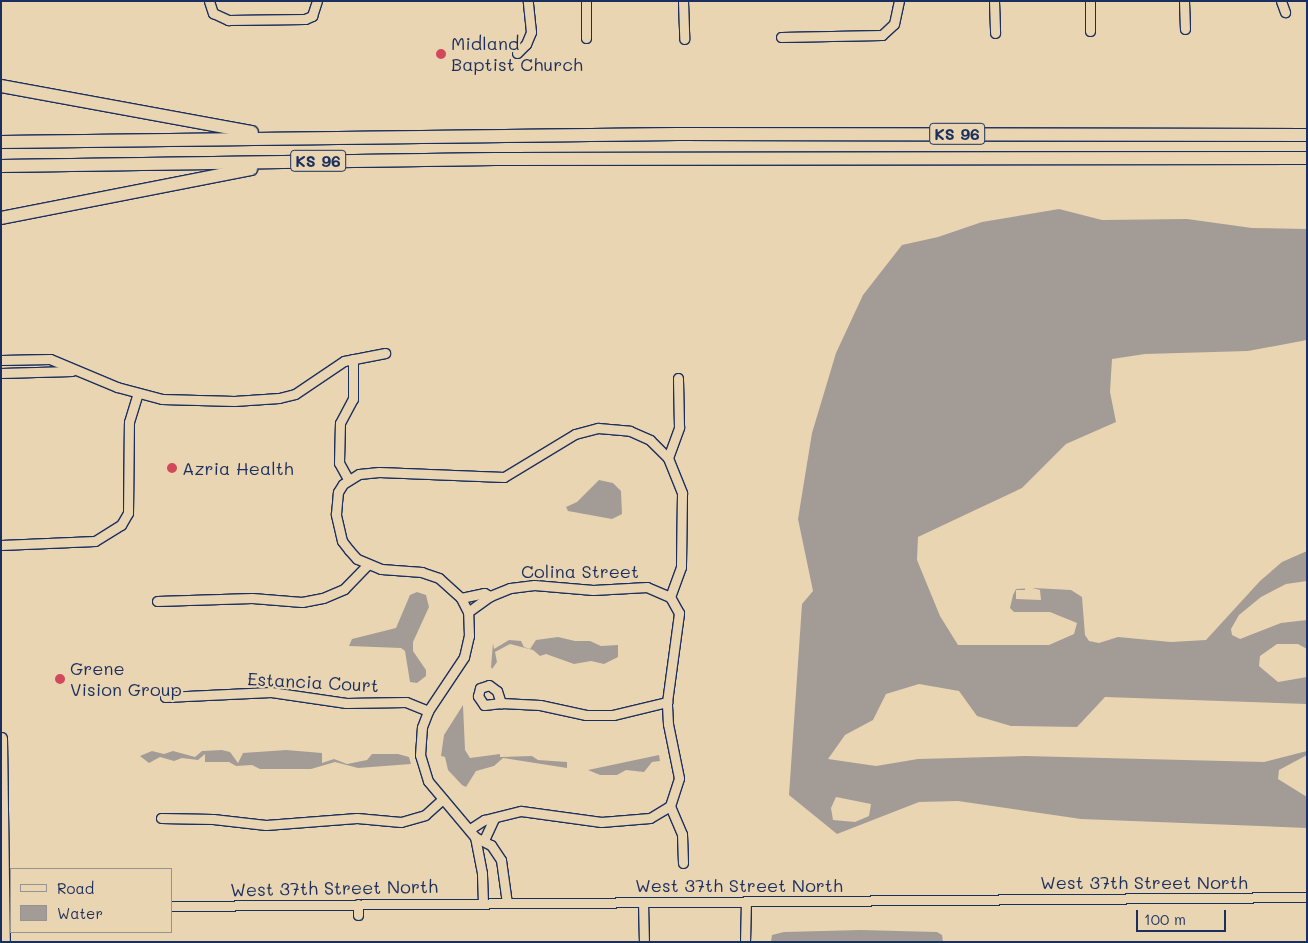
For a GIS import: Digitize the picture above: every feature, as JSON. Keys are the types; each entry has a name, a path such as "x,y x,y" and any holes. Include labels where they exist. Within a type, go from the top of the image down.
{"highway":[{"path":"1,86 234,130 367,137"},
{"name":"KS 96","path":"1,142 367,137 1307,135"},
{"name":"KS 96","path":"1,166 340,161 1307,158"},
{"path":"1,218 231,172 340,161"}],"main road":[{"path":"1,738 4,942"}],"street":[{"path":"209,1 213,13 228,20 298,20 312,16 317,1"},
{"path":"517,52 526,44 531,32 528,1"},
{"path":"586,1 586,38"},
{"path":"683,1 684,39"},
{"path":"781,37 882,35 894,24 899,1"},
{"path":"994,1 995,32"},
{"path":"1090,1 1090,32"},
{"path":"1184,1 1185,29"},
{"path":"1281,1 1285,12"},
{"path":"1,360 50,359 138,393 172,401 280,398 303,390 334,367 352,359 386,353"},
{"path":"348,479 340,463 340,423 353,398 352,359"},
{"path":"1,374 77,371"},
{"path":"668,458 679,428 678,378"},
{"path":"1,545 95,541 114,530 128,513 129,422 138,393"},
{"path":"470,829 484,820 521,811 583,821 641,821 662,813 670,806 679,778 668,724 667,702 680,622 677,607 670,597 681,567 682,493 668,458 641,435 620,428 598,428 575,434 504,477 379,472 359,474 348,479 338,492 336,503 338,528 349,550 368,564 422,572 439,578 461,598 468,612 469,636 464,657 428,711 422,728 420,755 424,774 443,799 470,829 479,839 502,860 507,903"},
{"path":"157,601 252,598 308,601 344,589 368,564"},
{"name":"Colina Street","path":"468,612 490,596 510,588 534,585 593,590 647,587 670,597"},
{"name":"Colina Street","path":"461,598 484,593 490,596"},
{"name":"Estancia Court","path":"164,697 270,692 346,703 406,702 428,711"},
{"path":"501,703 540,705 562,712 604,715 667,702"},
{"path":"161,818 213,819 266,825 357,818 401,822 425,816 443,799"},
{"path":"670,806 682,834 683,863"},
{"path":"483,903 479,839 494,819"},
{"name":"West 37th Street North","path":"172,906 1307,897"},
{"path":"745,942 746,901"},
{"path":"643,902 644,942"},
{"path":"358,904 358,914"}],"water":[{"path":"1059,209 1102,220 1187,219 1252,228 1307,229 1307,340 1248,351 1145,354 1112,359 1110,392 1116,422 1066,444 1022,488 918,537 917,560 940,616 958,645 1049,645 1074,634 1077,623 1050,612 1014,612 1010,608 1016,589 1071,590 1082,597 1085,635 1089,641 1099,643 1118,637 1171,642 1206,640 1260,581 1282,562 1307,551 1307,581 1286,584 1261,597 1239,615 1231,629 1232,635 1240,639 1281,623 1307,620 1307,649 1298,644 1277,644 1260,656 1259,666 1278,682 1307,677 1307,704 1105,697 1077,727 1011,726 977,716 959,691 919,684 886,694 873,720 845,735 828,759 876,766 918,759 1025,756 1264,762 1307,751 1307,755 1279,770 1278,779 1307,797 1307,828 1081,819 958,801 919,802 837,834 789,795 802,604 813,591 798,519 812,433 836,353 863,295 902,245 938,237 982,222","holes":["836,797 871,804 869,816 855,822 833,820 831,808"]},
{"path":"599,480 613,483 621,491 622,514 612,519 568,511 566,507 577,502"},
{"path":"417,592 426,595 429,607 413,642 413,651 426,670 426,676 417,683 410,682 405,651 401,648 349,646 352,639 396,628 410,595"},
{"path":"558,637 575,641 590,641 601,646 618,645 618,657 604,664 591,661 574,664 546,654 540,656 533,650 510,644 495,652 497,662 492,669 491,667 493,643 494,649 509,640 521,641 524,647 530,649 536,640"},
{"path":"463,705 465,750 470,758 500,754 500,757 532,756 538,760 567,762 567,768 503,758 494,766 476,771 466,787 462,785 448,770 445,757 441,756 444,735"},
{"path":"222,750 230,752 238,763 243,753 286,750 322,753 322,763 334,759 347,764 367,760 372,754 398,754 409,757 411,764 358,768 335,762 311,769 260,769 252,765 236,766 229,762 205,762 205,754 198,760 182,758 174,761 160,757 149,763 140,756 152,751 164,754 173,751 195,757 202,751"},
{"path":"659,755 660,761 652,762 644,772 626,770 617,775 600,775 588,770"},
{"path":"861,930 937,932 942,935 943,942 771,942 772,935 784,932"}],"pier":[{"path":"1025,586 1040,590 1041,600 1016,599 1016,590 1025,590"}],"place":[{"name":"Midland Baptist Church","path":"441,54"},
{"name":"Azria Health","path":"172,468"},
{"name":"Grene Vision Group","path":"60,679"}]}
